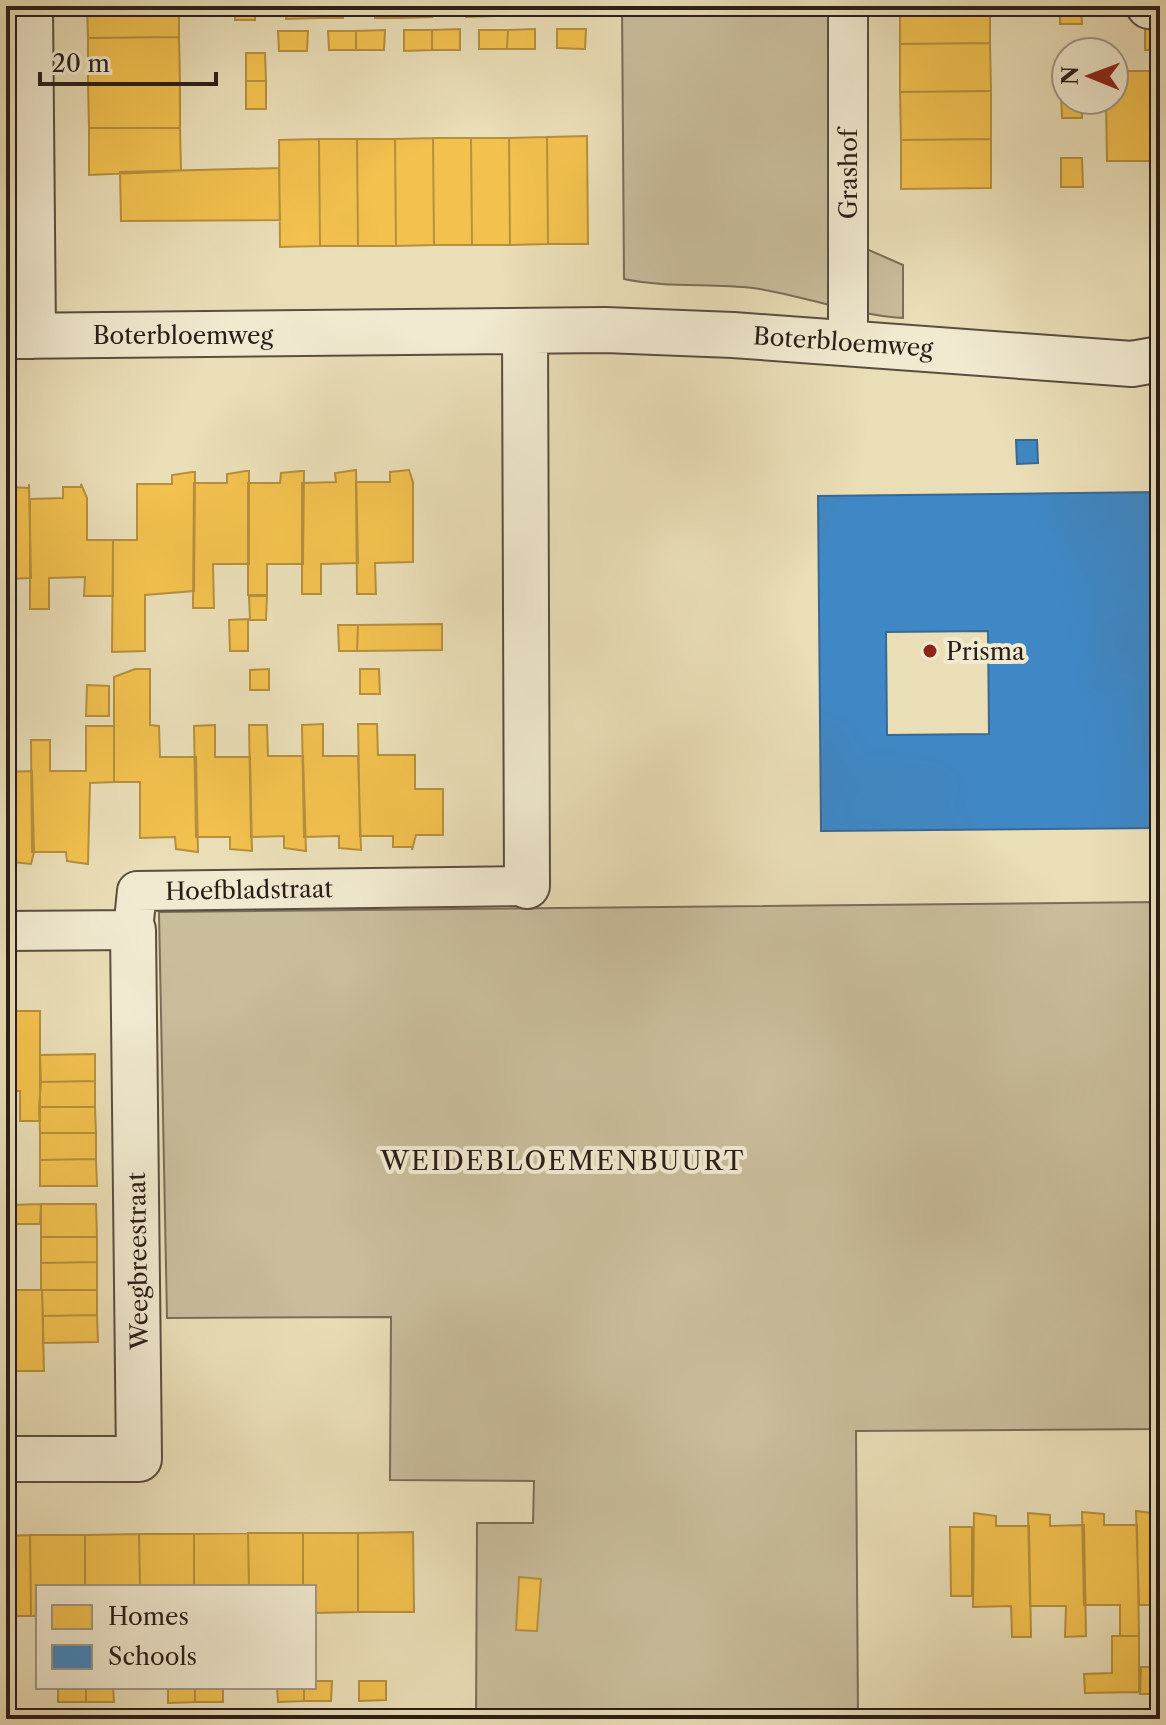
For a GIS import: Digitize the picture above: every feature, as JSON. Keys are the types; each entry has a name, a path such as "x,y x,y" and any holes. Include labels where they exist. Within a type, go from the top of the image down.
{"street":[{"name":"Boterbloemweg","path":"30,6 20,336 605,330 848,342 1132,364 1160,359"},
{"name":"Grashof","path":"848,6 848,342"},
{"path":"1149,6 1160,7"},
{"path":"525,333 527,886"},
{"name":"Hoefbladstraat","path":"133,930 137,891 527,886"},
{"path":"6,931 133,930"},
{"name":"Weegbreestraat","path":"6,1459 139,1459 133,930"}],"shaded area":[{"path":"622,6 828,6 830,233 903,265 903,318 865,313 753,288 656,284 624,279"},
{"path":"1160,902 1160,1429 856,1431 858,1719 476,1719 477,1523 533,1523 534,1481 390,1480 391,1317 167,1318 159,912"}],"building: Homes":[{"path":"87,6 179,6 179,37 88,38"},
{"path":"235,6 255,6 255,20 235,20"},
{"path":"287,6 314,6 315,18 286,19"},
{"path":"314,6 343,6 343,18 315,18"},
{"path":"375,6 404,6 403,18 375,18"},
{"path":"404,6 431,6 432,17 403,18"},
{"path":"466,6 493,6 493,16 466,17"},
{"path":"493,6 522,6 521,16 493,16"},
{"path":"556,6 585,6 585,16 557,16"},
{"path":"900,6 990,6 990,43 900,44"},
{"path":"1060,6 1081,6 1082,24 1060,24"},
{"path":"1160,27 1160,50 1145,50 1145,28"},
{"path":"460,29 460,50 432,50 432,30"},
{"path":"535,29 535,49 507,49 508,30"},
{"path":"557,29 586,29 585,49 557,48"},
{"path":"385,30 384,50 356,50 356,31"},
{"path":"404,30 432,30 432,50 404,51"},
{"path":"479,30 508,30 507,49 479,49"},
{"path":"278,31 308,31 307,51 279,51"},
{"path":"328,31 356,31 356,50 329,50"},
{"path":"179,37 180,83 88,83 88,38"},
{"path":"990,43 991,91 900,92 900,44"},
{"path":"246,53 265,53 266,81 246,81"},
{"path":"1130,71 1160,71 1160,161 1107,161 1106,116 1130,116"},
{"path":"246,81 266,81 266,109 246,109"},
{"path":"88,83 180,83 180,128 89,128"},
{"path":"991,91 991,139 901,140 900,92"},
{"path":"1062,116 1082,116 1082,118"},
{"path":"89,128 180,128 181,171 89,175"},
{"path":"587,136 588,244 548,244 547,137"},
{"path":"547,137 548,244 510,245 509,138"},
{"path":"433,138 471,138 472,245 434,245"},
{"path":"433,138 434,245 396,246 395,139"},
{"path":"471,138 509,138 510,245 472,245"},
{"path":"319,139 357,139 358,246 320,246"},
{"path":"319,139 320,246 280,247 279,140"},
{"path":"357,139 395,139 396,246 358,246"},
{"path":"991,139 991,188 901,189 901,140"},
{"path":"1061,158 1082,158 1083,187 1061,187"},
{"path":"279,168 280,220 121,221 120,172"},
{"path":"1156,234 1160,234 1160,256 1157,256"},
{"path":"356,470 358,563 321,564 321,594 302,594 302,483 336,482 335,473"},
{"path":"409,470 413,482 413,562 375,563 376,594 357,594 356,482 390,482 390,472"},
{"path":"249,471 249,564 213,564 214,608 193,608 194,483 227,483 227,474"},
{"path":"304,471 303,564 267,564 267,595 248,595 248,483 280,483 281,473"},
{"path":"195,472 194,591 145,595 145,651 112,652 113,540 137,540 137,484 172,484 172,475"},
{"path":"29,484 31,578 6,579 6,499 9,499 9,487 29,488"},
{"path":"81,484 87,498 87,540 113,540 113,596 84,596 85,577 49,578 49,609 30,609 30,499 63,498 63,487 81,487"},
{"path":"249,596 267,596 266,620 250,620"},
{"path":"248,619 248,651 230,651 229,620"},
{"path":"442,624 442,650 357,651 358,625"},
{"path":"338,625 358,625 357,651 339,651"},
{"path":"135,669 150,669 150,725 159,726 160,757 196,757 198,852 176,849 175,837 140,838 140,782 114,782 114,677"},
{"path":"269,669 269,690 250,690 250,670"},
{"path":"360,669 379,669 380,694 360,694"},
{"path":"87,685 109,686 109,716 86,716"},
{"path":"323,724 323,756 358,756 361,850 339,848 339,836 304,837 302,725"},
{"path":"358,724 377,724 378,755 415,755 415,789 443,789 443,835 416,835 412,850 412,847 393,847 393,836 360,836"},
{"path":"215,725 215,757 250,757 252,851 230,849 230,837 196,837 194,726"},
{"path":"249,725 267,725 268,756 303,756 306,851 284,848 284,836 251,837"},
{"path":"86,726 114,726 114,782 90,783 88,864 67,861 66,852 32,852 31,740 50,740 50,771 86,771"},
{"path":"32,771 34,852 31,864 13,862 12,852 6,852 6,772"},
{"path":"6,1011 40,1011 40,1121 20,1121 20,1091 6,1091"},
{"path":"95,1054 95,1081 41,1082 40,1055"},
{"path":"95,1081 95,1107 39,1107 41,1082"},
{"path":"39,1107 95,1107 96,1133 40,1133"},
{"path":"40,1133 96,1133 96,1159 40,1160"},
{"path":"96,1159 97,1186 40,1186 40,1160"},
{"path":"41,1204 40,1224 12,1224 11,1205"},
{"path":"41,1204 96,1204 97,1237 41,1237"},
{"path":"41,1237 97,1237 97,1262 41,1263"},
{"path":"97,1262 97,1290 41,1290 41,1263"},
{"path":"6,1290 42,1290 44,1371 6,1371"},
{"path":"42,1290 97,1290 97,1315 43,1316"},
{"path":"97,1315 98,1342 43,1343 43,1316"},
{"path":"1136,1511 1159,1514 1160,1605 1139,1605"},
{"path":"1082,1512 1104,1514 1104,1525 1137,1525 1139,1636 1120,1636 1120,1605 1084,1605"},
{"path":"974,1513 996,1516 996,1526 1029,1526 1031,1637 1012,1637 1011,1606 973,1607"},
{"path":"1028,1513 1050,1515 1050,1526 1084,1525 1086,1636 1065,1637 1066,1606 1030,1606"},
{"path":"950,1527 972,1527 972,1596 951,1596"},
{"path":"413,1532 414,1612 358,1612 358,1533"},
{"path":"248,1533 249,1585 194,1585 194,1534"},
{"path":"248,1533 303,1533 303,1585 249,1585"},
{"path":"303,1533 358,1533 358,1612 316,1613 316,1585 303,1585"},
{"path":"139,1534 194,1534 194,1585 140,1585"},
{"path":"139,1534 140,1585 85,1585 85,1535"},
{"path":"30,1535 85,1535 85,1585 36,1585 36,1616 31,1616"},
{"path":"30,1535 31,1616 6,1616 6,1536"},
{"path":"519,1577 541,1579 537,1631 516,1630"},
{"path":"1112,1636 1139,1636 1139,1692 1085,1693 1084,1674 1112,1673"},
{"path":"1141,1667 1160,1667 1160,1694 1140,1694"},
{"path":"316,1681 332,1681 331,1701 304,1701 304,1689 316,1689"},
{"path":"359,1681 386,1681 386,1700 359,1701"},
{"path":"58,1689 86,1689 86,1702 58,1702"},
{"path":"86,1689 113,1689 114,1702 86,1702"},
{"path":"168,1689 195,1689 195,1702 168,1703"},
{"path":"195,1689 223,1689 223,1702 195,1702"},
{"path":"277,1689 304,1689 304,1701 278,1702"},
{"path":"1061,1713 1084,1713 1085,1719 1061,1719"}],"building: Schools":[{"path":"1016,440 1037,440 1038,463 1017,464"},
{"path":"1160,492 1160,828 821,831 818,496","holes":["988,631 989,734 887,735 886,632"]}],"place":[{"name":"Prisma","path":"930,651"}],"district":[{"name":"WEIDEBLOEMENBUURT","path":"563,1161"}]}
